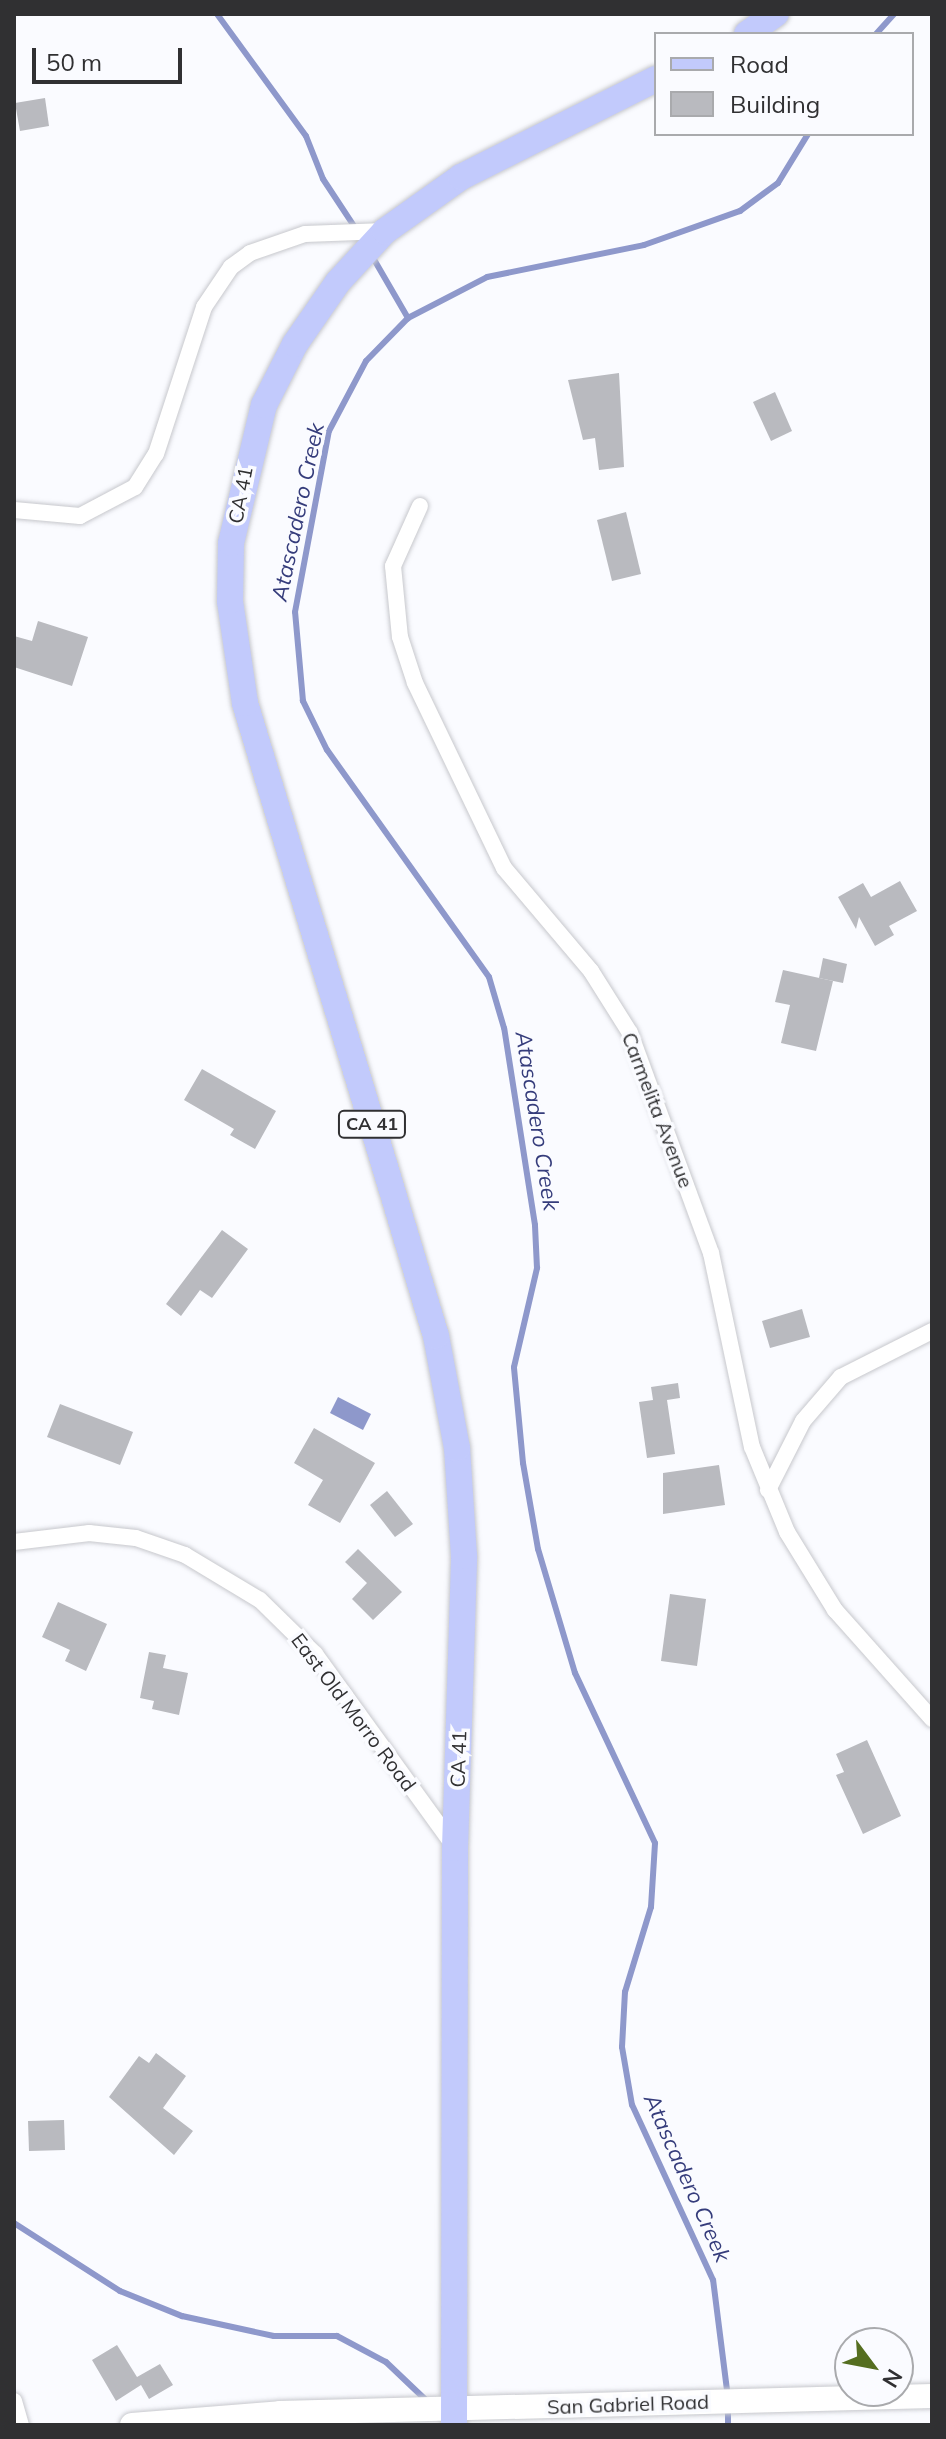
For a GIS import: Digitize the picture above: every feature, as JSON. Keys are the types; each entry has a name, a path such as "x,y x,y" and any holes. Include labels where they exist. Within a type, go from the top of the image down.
{"main road":[{"path":"750,32 776,14"},
{"name":"CA 41","path":"454,2417 455,1848 464,1556 457,1448 436,1336 245,703 230,601 233,529 264,405 295,344 338,282 385,231 461,177 654,80"}],"street":[{"path":"14,510 80,516 135,487 156,454 204,307 231,267 250,253 305,234 385,231"},
{"name":"Carmelita Avenue","path":"420,506 393,566 406,660 504,868 591,971 630,1033 711,1253 738,1389 768,1490 835,1610 932,1719"},
{"path":"768,1490 803,1421 841,1377 932,1331"},
{"name":"East Old Morro Road","path":"14,1542 89,1533 136,1538 185,1555 260,1600 315,1654 455,1848"},
{"name":"San Gabriel Road","path":"132,2425 454,2417 932,2396"},
{"path":"14,2401 21,2425"}],"water":[{"path":"338,1397 371,1414 363,1430 330,1413"}],"building":[{"path":"45,98 49,126 20,131 15,103"},
{"path":"619,373 624,467 599,470 595,438 583,440 568,380"},
{"path":"775,392 792,431 771,441 753,402"},
{"path":"626,512 641,574 612,581 597,520"},
{"path":"38,621 88,637 72,686 14,667 14,636 32,641"},
{"path":"900,881 917,911 889,926 894,935 875,946 859,917 856,929 838,897 863,883 871,897"},
{"path":"823,958 847,964 843,983 819,978"},
{"path":"783,970 833,981 816,1051 781,1043 790,1005 775,1002"},
{"path":"202,1069 276,1111 255,1149 230,1135 234,1129 184,1100"},
{"path":"222,1230 248,1249 212,1298 200,1290 181,1316 166,1304"},
{"path":"802,1309 810,1337 770,1348 762,1321"},
{"path":"678,1383 680,1398 667,1400 675,1454 647,1458 639,1402 653,1400 651,1387"},
{"path":"60,1404 133,1432 120,1465 47,1437"},
{"path":"314,1428 375,1463 340,1523 308,1505 323,1480 294,1463"},
{"path":"719,1465 725,1505 663,1514 663,1473"},
{"path":"387,1491 413,1524 395,1537 370,1505"},
{"path":"358,1549 402,1592 373,1620 352,1599 367,1583 345,1562"},
{"path":"670,1594 706,1599 697,1666 661,1661"},
{"path":"58,1602 107,1624 86,1671 65,1661 70,1650 42,1637"},
{"path":"149,1652 166,1655 163,1668 188,1673 179,1715 152,1709 154,1701 140,1698"},
{"path":"867,1740 901,1816 863,1834 836,1775 844,1772 836,1754"},
{"path":"156,2053 186,2076 163,2108 193,2131 174,2155 109,2097 139,2056 149,2063"},
{"path":"64,2120 65,2150 29,2151 28,2121"},
{"path":"117,2345 137,2377 160,2364 173,2385 149,2399 141,2385 116,2401 92,2360"}],"waterway":[{"path":"217,14 306,136 323,179 356,229"},
{"name":"Atascadero Creek","path":"878,32 894,14"},
{"name":"Atascadero Creek","path":"728,2398 713,2280 632,2105 622,2047 625,1992 651,1907 655,1843 575,1673 538,1549 523,1463 514,1367 537,1268 535,1225 504,1028 489,977 327,750 303,701 295,612 329,431 366,361 408,318 487,277 644,245 740,211 778,183 807,136"},
{"path":"372,256 408,318"},
{"path":"14,2223 120,2291 182,2316 274,2336 337,2336 386,2362 428,2402"},
{"name":"Atascadero Creek","path":"728,2409 728,2425"}]}
